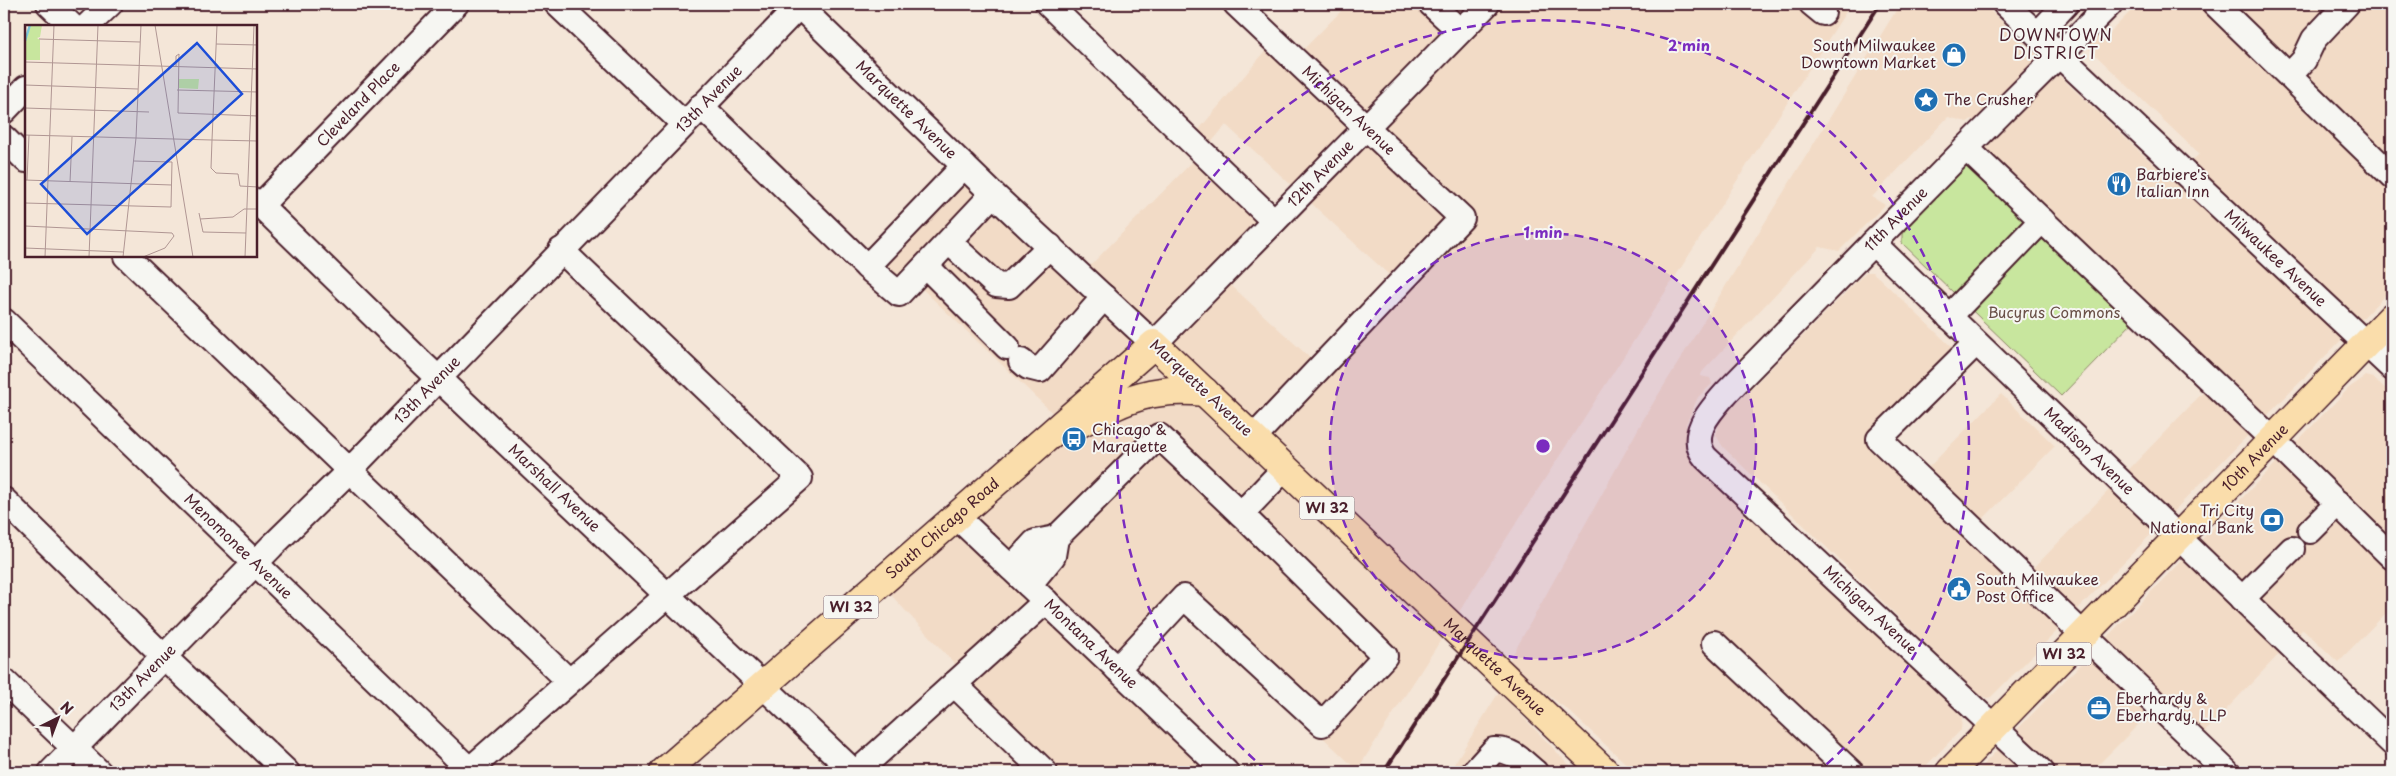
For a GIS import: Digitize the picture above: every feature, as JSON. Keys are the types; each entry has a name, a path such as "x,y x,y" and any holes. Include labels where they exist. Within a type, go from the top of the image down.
{"main road":[{"name":"10th Avenue","path":"1950,772 2392,317"},
{"name":"Marquette Avenue","path":"1154,344 1605,772"},
{"name":"South Chicago Road","path":"664,772 764,686 879,582 1154,344"},
{"name":"WI 32","path":"1040,444 1130,398 1162,390 1204,392"}],"street":[{"path":"49,4 71,25"},
{"path":"88,25 110,4"},
{"name":"Cleveland Place","path":"258,203 456,4"},
{"path":"557,4 684,124"},
{"name":"13th Avenue","path":"51,772 348,471 799,4"},
{"name":"Marquette Avenue","path":"799,4 993,194 1154,344"},
{"path":"1048,4 1274,221"},
{"name":"Michigan Avenue","path":"1236,4 1462,218 1253,438"},
{"path":"1432,4 1460,31"},
{"name":"12th Avenue","path":"1154,344 1487,4"},
{"name":"Milwaukee Avenue","path":"2005,4 2392,368"},
{"path":"2038,34 2066,4"},
{"name":"11th Avenue","path":"1699,447 1701,428 1716,405 1966,148 2110,4"},
{"path":"2216,4 2392,176"},
{"path":"2290,75 2304,60 2314,39 2347,4"},
{"path":"4,111 25,89"},
{"path":"701,106 867,267 899,294 993,194"},
{"path":"4,138 25,159"},
{"path":"1966,148 2272,439 2392,557"},
{"path":"867,267 964,166"},
{"name":"Marshall Avenue","path":"258,203 438,378 856,772"},
{"path":"1949,317 2042,220"},
{"path":"949,242 996,285 1010,286 1050,246"},
{"name":"Madison Avenue","path":"1873,243 2392,743"},
{"path":"469,771 800,478 561,250"},
{"path":"128,258 569,681"},
{"path":"926,266 1028,367 1040,370 1104,297"},
{"name":"Menomonee Avenue","path":"4,321 469,771"},
{"path":"1976,343 1879,439 2227,772"},
{"path":"1011,568 1035,542 1056,538 1160,436 1385,656 1322,724 1184,596 1117,669"},
{"name":"Michigan Avenue","path":"1699,447 1706,458 2042,772"},
{"path":"1241,514 1284,468"},
{"path":"4,500 164,657 287,772"},
{"path":"2310,532 2338,503"},
{"name":"Montana Avenue","path":"956,516 1226,772"},
{"path":"856,772 954,684 1038,593 1053,556 1056,538"},
{"path":"2242,598 2292,549"},
{"path":"1714,643 1851,772"},
{"path":"4,681 99,772"},
{"path":"954,684 1044,772"},
{"path":"1474,772 1494,750 1505,750 1535,772"}],"shaded area":[{"path":"1348,4 1851,4 1357,770 1185,606 1123,674 1208,756 1194,772 1045,772 954,684 964,674 879,582 1063,423 913,280 899,294 867,267 964,166 1081,275 1202,152 1190,140 1274,41 1294,59","holes":["1226,125 1399,284 1320,367 1221,276 1274,221 1203,152"]},
{"path":"1900,4 1983,4 2172,182 2199,154 2085,45 2094,29 2110,32 2138,4 2392,4 2392,160 2290,60 2392,184 2392,288 2072,615 2028,574 2217,378 1982,152 1994,139 1972,119 1967,122 1948,117 1872,197 1885,205 1839,251 1820,247 1703,371 1700,376 1710,378 1712,384 1698,397 1686,424 1691,457 1698,468 1959,714 1962,718 1961,730 1920,772 1635,772 1568,710 1507,665 1647,413"},
{"path":"1866,272 1872,272 1877,276 1958,353 1872,439 2062,626 1991,697 1987,698 1979,695 1723,447 1716,435 1720,420"},
{"path":"2366,376 2374,378 2392,395 2392,607 2338,662 2303,629 2199,738 2161,702 2091,772 1976,772 2349,388"},
{"path":"2001,394 2055,446 1977,525 1923,473"},
{"path":"1499,692 1576,772 1449,772"}],"green space":[{"name":"Bucyrus Commons","path":"1971,162 2137,318 2061,396 1902,243 1902,234 1907,227"}],"railway":[{"path":"1384,772 1880,4"}],"place":[{"name":"South Milwaukee Downtown Market","path":"1954,55"},
{"name":"The Crusher","path":"1926,100"},
{"name":"Barbiere's Italian Inn","path":"2119,184"},
{"name":"Chicago & Marquette","path":"1074,439"},
{"name":"Tri City National Bank","path":"2272,520"},
{"name":"South Milwaukee Post Office","path":"1959,589"},
{"name":"Eberhardy & Eberhardy, LLP","path":"2099,708"}],"district":[{"name":"DOWNTOWN DISTRICT","path":"2056,44"}]}
